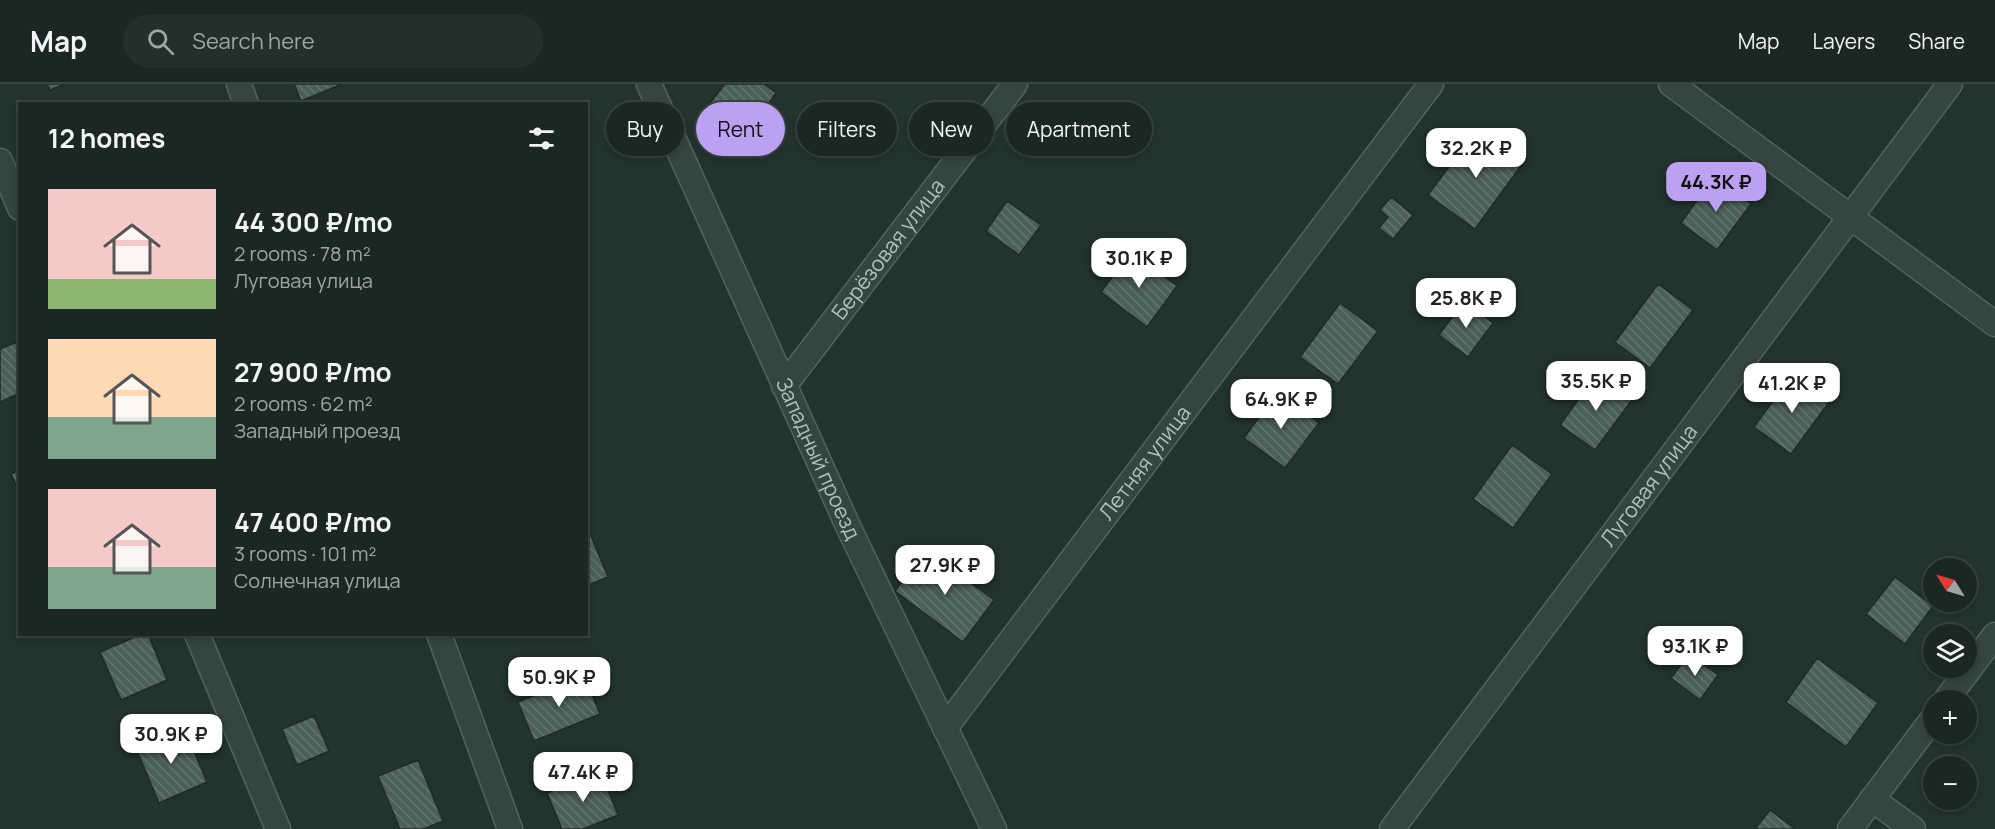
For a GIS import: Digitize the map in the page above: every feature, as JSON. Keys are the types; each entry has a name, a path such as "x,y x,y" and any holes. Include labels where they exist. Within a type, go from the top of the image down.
{"street":[{"path":"239,84 245,102"},
{"name":"Западный проезд","path":"650,84 784,386 993,829"},
{"name":"Берёзовая улица","path":"784,386 1015,84"},
{"name":"Летняя улица","path":"945,728 1431,84"},
{"path":"1671,84 1995,324"},
{"name":"Луговая улица","path":"1392,829 1950,84"},
{"path":"0,161 18,203"},
{"path":"1954,690 1995,635"},
{"path":"198,636 278,829"},
{"path":"441,636 510,829"},
{"path":"1850,829 1923,732"},
{"path":"1872,799 1914,829"}],"building":[{"path":"47,84 65,84 50,90"},
{"path":"294,84 342,84 301,101"},
{"path":"725,84 764,84 776,93 770,102 711,102"},
{"path":"1477,129 1523,163 1475,229 1428,195"},
{"path":"1714,176 1751,204 1717,250 1681,223"},
{"path":"1391,197 1413,215 1393,239 1379,228 1388,217 1380,210"},
{"path":"1007,201 1041,225 1019,255 986,231"},
{"path":"1131,252 1177,286 1147,327 1101,292"},
{"path":"1658,284 1693,310 1650,368 1615,342"},
{"path":"1464,301 1493,323 1468,357 1439,335"},
{"path":"1340,303 1378,331 1338,384 1300,357"},
{"path":"17,342 18,344 18,394 0,402 0,349"},
{"path":"1597,374 1632,400 1595,450 1560,425"},
{"path":"1793,374 1830,401 1791,454 1754,427"},
{"path":"1277,392 1319,423 1285,468 1244,438"},
{"path":"1512,445 1552,474 1513,528 1473,499"},
{"path":"18,471 18,490 11,474"},
{"path":"588,529 608,577 588,585"},
{"path":"926,550 994,600 963,642 895,591"},
{"path":"1895,577 1923,598 1923,612 1929,612 1905,644 1866,614"},
{"path":"137,636 149,636 167,680 121,700 100,652"},
{"path":"1689,654 1718,675 1700,700 1671,678"},
{"path":"1817,658 1878,703 1846,747 1786,702"},
{"path":"584,675 600,714 534,741 518,702"},
{"path":"314,716 329,751 297,765 282,729"},
{"path":"184,728 207,782 159,803 136,748"},
{"path":"418,760 443,821 424,829 400,829 378,776"},
{"path":"600,771 618,815 583,829 562,829 547,793"},
{"path":"1770,810 1794,828 1794,829 1755,829"}]}
